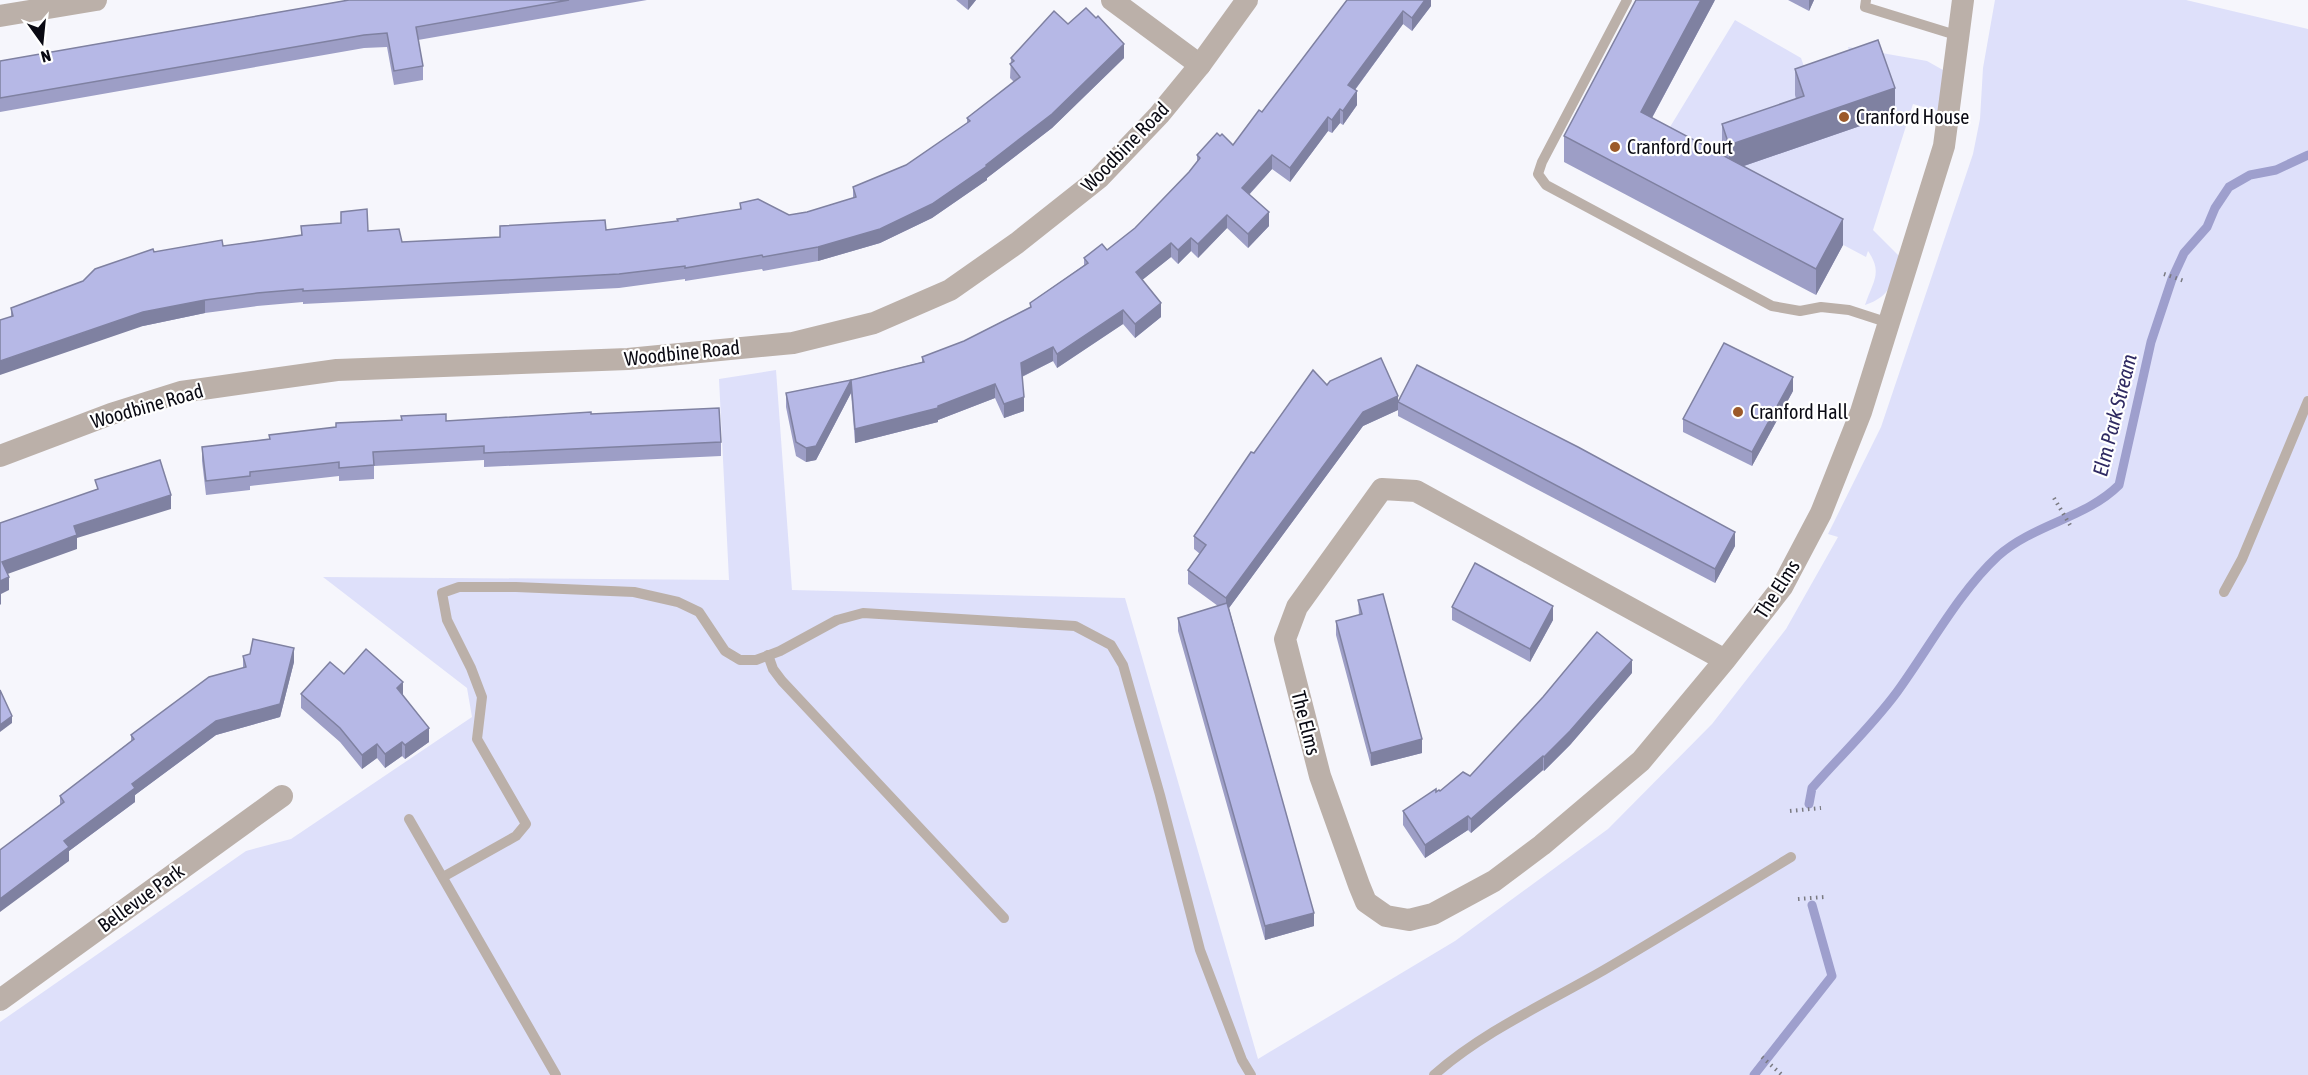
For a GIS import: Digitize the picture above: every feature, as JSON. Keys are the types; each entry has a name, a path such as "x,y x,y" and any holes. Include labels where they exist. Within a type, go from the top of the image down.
{"street":[{"path":"0,16 96,0"},
{"path":"1112,0 1200,65"},
{"name":"Woodbine Road","path":"0,456 111,414 181,393 337,370 628,359 793,343 874,323 950,290 1017,243 1099,178 1159,115 1200,65 1247,0"},
{"name":"The Elms","path":"1725,660 1416,491 1404,490 1382,489 1297,607 1285,639 1320,776 1366,902 1386,916 1408,920 1432,914 1494,881 1542,845 1641,761 1725,660 1782,587 1821,513 1861,411 1944,146 1963,0"},
{"name":"Bellevue Park","path":"0,1000 282,796"}],"lane":[{"path":"1627,0 1542,162 1538,174 1546,185 1772,306 1800,311 1821,307 1849,309 1889,323"},
{"path":"1866,0 1865,7 1959,36"},
{"path":"2224,592 2242,560 2308,401"},
{"path":"443,877 516,836 526,824 477,739 482,697 471,668 447,620 442,593 459,587 634,592 678,602 699,612 726,651 740,660 756,660 768,656 837,621 863,613 1075,626 1111,645 1123,665 1200,950 1242,1060 1251,1075"},
{"path":"768,656 773,669 782,681 1004,918"},
{"path":"409,819 556,1075"},
{"path":"1434,1075 1487,1036 1545,1001 1602,971 1791,857"}],"path":[{"path":"2163,274 2184,281"},
{"path":"2054,498 2070,525"},
{"path":"1790,811 1821,808"},
{"path":"1798,899 1824,897"},
{"path":"1762,1057 1782,1075"}],"shaded area":[{"path":"1995,0 2186,0 2308,29 2308,1075 0,1075 0,1022 246,851 291,839 472,717 467,688 323,577 729,580 719,379 776,370 792,590 1125,598 1258,1059 1455,941 1608,829 1712,724 1786,629 1838,537 1828,534 1881,427 1973,154 1980,119 1983,68"},
{"path":"1735,20 1801,58 1812,89 1865,125 1894,114 1857,73 1848,47 1927,61 1943,70 1941,112 1913,104 1873,230 1900,257 1890,287 1874,301 1865,305 1876,271 1868,251 1866,257 1674,155 1670,127"}],"building":[{"path":"349,0 569,0 416,27 423,66 394,71 387,33 364,35 0,98 0,61"},
{"path":"1347,0 1425,0 1412,18 1403,11 1348,85 1357,91 1343,111 1340,109 1332,120 1328,117 1290,168 1272,155 1242,188 1269,212 1248,234 1227,215 1198,244 1191,238 1178,250 1171,243 1136,272 1161,303 1135,324 1123,310 1057,354 1053,347 1021,363 1024,397 1004,404 995,384 938,406 938,408 855,429 851,380 924,362 922,357 964,341 1031,307 1030,303 1088,263 1084,258 1102,244 1107,250 1135,228 1189,172 1200,158 1197,155 1217,133 1220,136 1222,134 1233,145 1259,110 1262,112"},
{"name":"Cranford Court","path":"1636,0 1701,0 1641,112 1843,219 1816,269 1564,136"},
{"path":"1086,8 1096,18 1098,16 1124,44 1052,114 987,166 932,204 880,229 818,247 685,268 685,266 619,274 303,291 303,289 205,300 143,312 0,361 0,320 13,316 11,308 83,281 95,269 153,249 154,252 222,240 223,246 302,235 301,226 341,223 341,212 367,209 368,231 399,229 402,242 500,237 500,226 605,220 606,230 678,221 677,219 741,209 740,203 758,199 789,215 856,197 853,187 906,165 970,121 967,118 1020,77 1010,64 1014,61 1011,58 1054,11 1068,24"},
{"path":"1878,40 1895,88 1729,145 1722,124 1804,96 1795,69"},
{"name":"Cranford Hall","path":"1724,343 1793,377 1752,452 1683,419"},
{"path":"1381,358 1398,396 1363,412 1226,598 1188,570 1206,545 1194,536 1251,452 1254,453 1313,370 1327,385 1330,381"},
{"path":"1417,365 1578,447 1735,532 1715,569 1398,402"},
{"path":"851,380 816,446 806,448 796,442 786,393"},
{"path":"719,408 721,442 484,453 484,446 373,452 374,465 339,468 339,462 250,472 250,476 206,481 202,447 270,439 269,435 336,427 336,423 402,420 401,416 446,414 446,421 591,412 591,414"},
{"path":"160,460 171,495 74,526 77,535 2,562 9,577 0,581 0,523 98,489 95,480"},
{"path":"1475,563 1553,606 1530,649 1452,607"},
{"path":"1383,594 1422,739 1371,753 1336,621 1362,614 1358,600"},
{"path":"1227,603 1314,913 1265,926 1178,618"},
{"path":"1597,632 1632,660 1544,757 1471,819 1468,816 1425,845 1403,811 1436,789 1436,792 1440,791 1463,772 1470,776 1543,697"},
{"path":"253,639 294,648 280,704 216,721 132,784 135,788 64,841 69,847 0,899 0,850 64,802 60,796 134,739 131,735 209,677 246,667 243,656 250,654"},
{"path":"366,649 403,682 397,688 429,728 405,745 402,742 385,754 377,744 362,755 340,728 301,694 330,662 344,674"},
{"path":"0,690 12,716 0,725"}],"waterway":[{"name":"Elm Park Stream","path":"1809,804 1812,788 1887,705 1957,603 1984,570 2012,545 2091,506 2119,485 2151,342 2172,279 2184,253 2207,227 2215,208 2229,187 2250,175 2276,170 2308,155"},
{"name":"Elm Park Stream","path":"1754,1075 1832,976 1812,905"}],"place":[{"name":"Cranford House","path":"1844,117"},
{"name":"Cranford Court","path":"1615,147"},
{"name":"Cranford Hall","path":"1738,412"}]}
